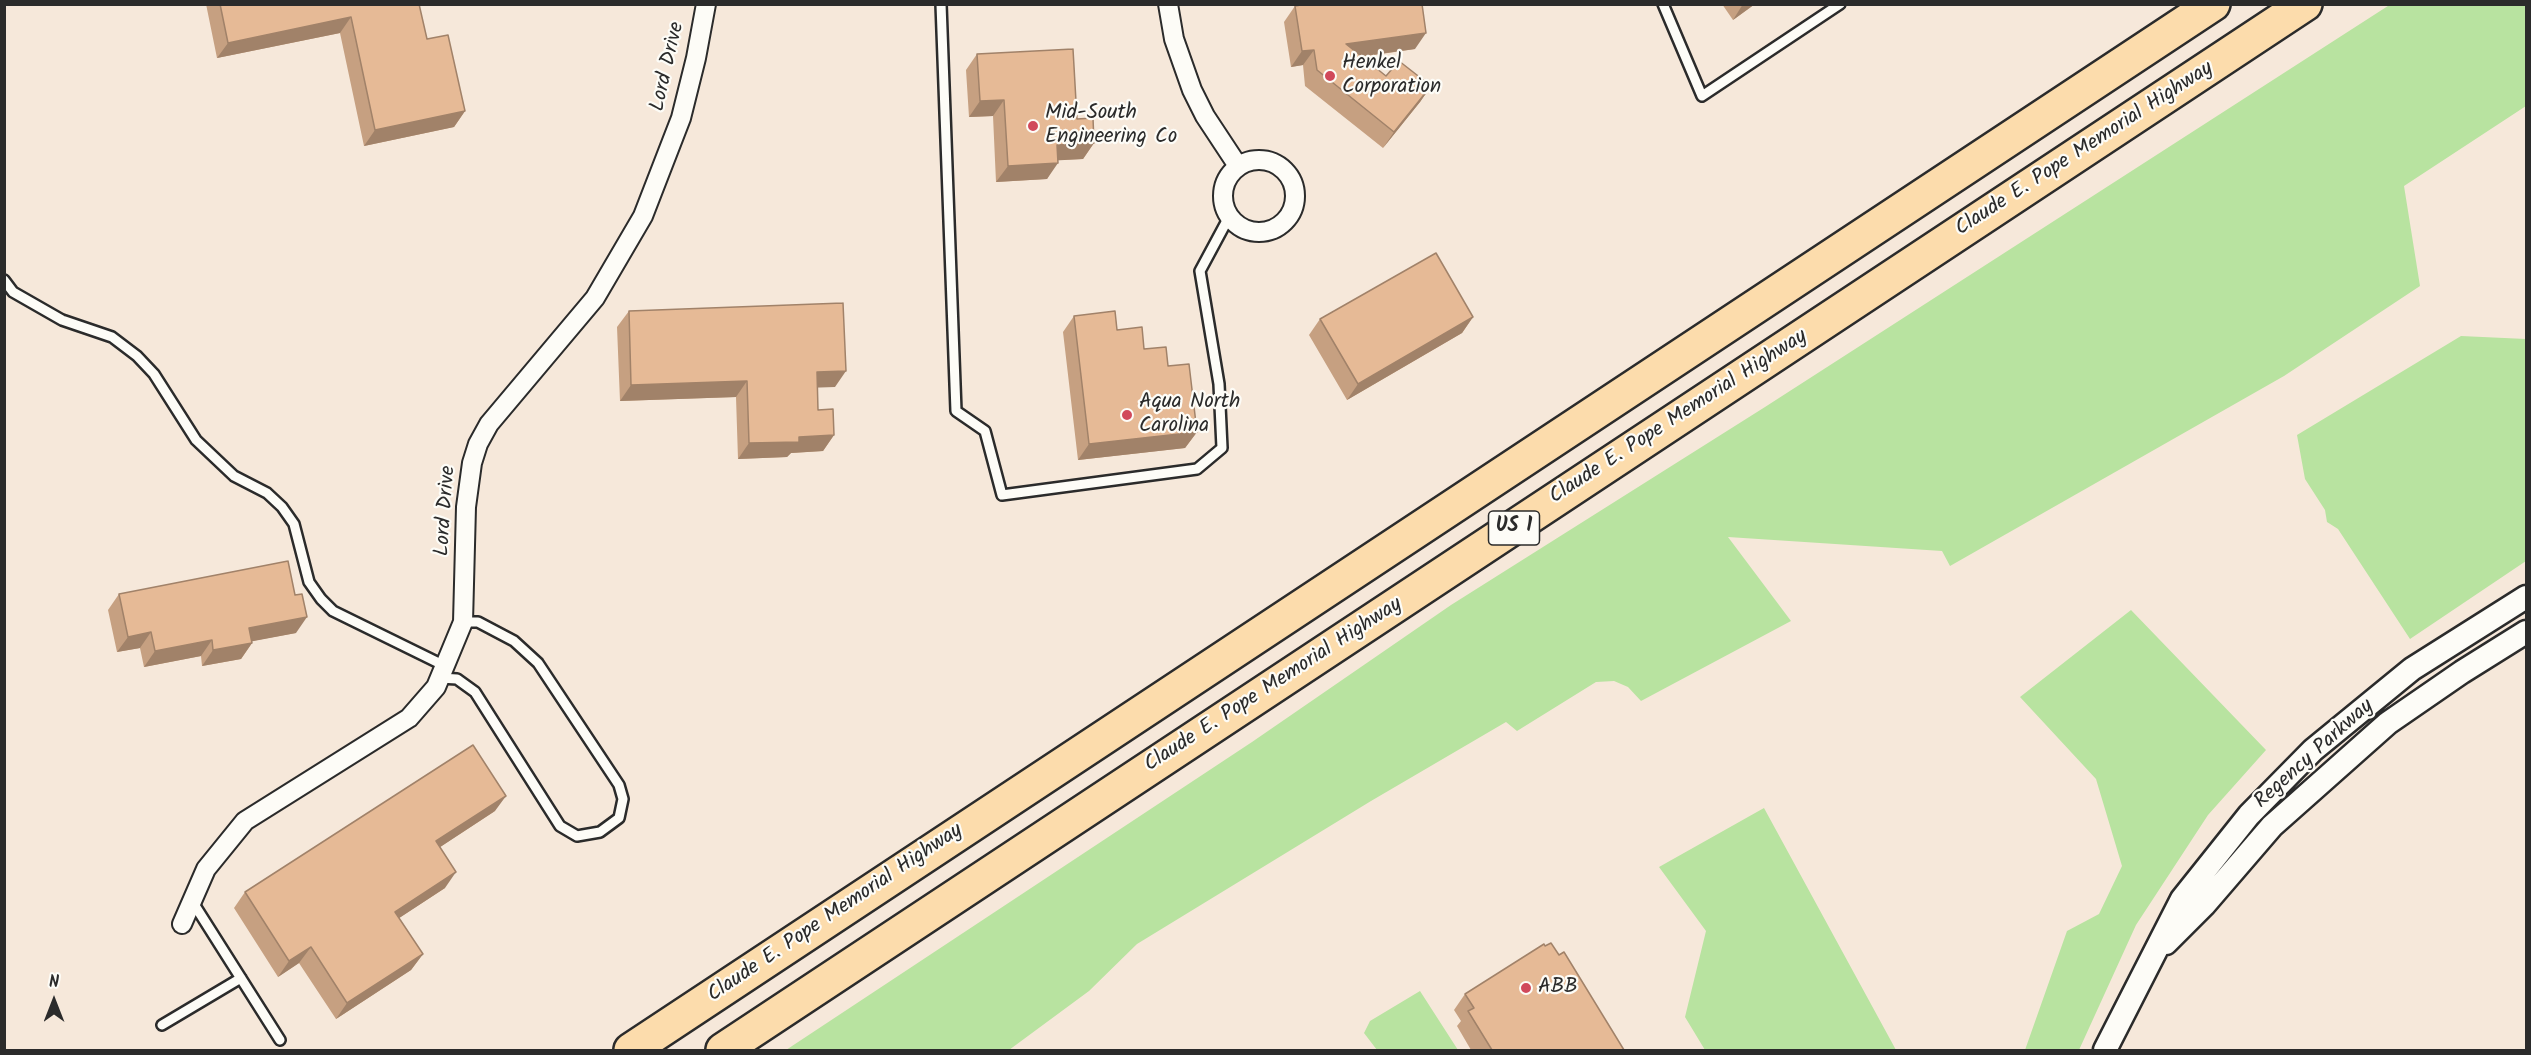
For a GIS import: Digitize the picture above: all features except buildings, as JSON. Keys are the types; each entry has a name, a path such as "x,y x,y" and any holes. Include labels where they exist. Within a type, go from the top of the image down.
{"highway":[{"name":"Claude E. Pope Memorial Highway","path":"631,1050 2213,4"},
{"name":"Claude E. Pope Memorial Highway","path":"723,1050 2306,4"}],"street":[{"name":"Lord Drive","path":"182,924 206,869 245,821 409,718 436,687 463,622 466,507 472,463 478,444 489,424 595,298 642,216 681,118 706,4"},
{"path":"1168,4 1174,39 1192,90 1205,116 1238,166"},
{"path":"1262,160 1280,167 1292,181 1295,193 1294,205 1285,221 1270,230 1258,232 1247,230 1237,225 1229,217 1222,195 1224,184 1238,166 1250,161 1262,160"},
{"name":"Regency Parkway","path":"2105,1050 2182,899 2249,815 2313,750 2412,669 2526,597"},
{"name":"Regency Parkway","path":"2151,959 2204,906 2272,826 2379,731 2462,672 2526,632"}],"lane":[{"path":"940,4 956,411 985,431 1002,495 1197,468 1222,448 1219,384 1200,271 1229,217"},
{"path":"1663,4 1702,96 1840,4"},
{"path":"4,280 13,292 62,320 112,338 137,356 154,375 196,440 234,476 267,493 282,507 294,524 309,582 321,599 333,611 457,679 475,692 560,826 577,836 600,832 619,818 623,799 619,785 538,663 514,641 478,622 463,622"},
{"path":"192,901 279,1040"},
{"path":"162,1026 241,978"}],"green space":[{"path":"2391,4 2526,5 2526,106 2404,186 2420,286 2284,376 1950,566 1942,551 1728,537 1791,621 1641,701 1628,687 1614,681 1596,682 1517,731 1506,722 1371,801 1137,944 1089,991 1009,1050 786,1050 1252,742 1451,605 1765,407"},
{"path":"2461,336 2526,339 2526,561 2410,639 2338,529 2327,522 2325,510 2305,479 2297,435"},
{"path":"2131,610 2266,750 2208,815 2136,925 2079,1050 2025,1050 2067,931 2099,914 2122,866 2096,779 2020,697"},
{"path":"1764,808 1896,1050 1705,1050 1685,1017 1706,931 1659,867"},
{"path":"1420,991 1458,1050 1377,1050 1364,1033 1370,1021"}],"place":[{"name":"Henkel Corporation","path":"1330,76"},
{"name":"Mid-South Engineering Co","path":"1033,126"},
{"name":"Aqua North Carolina","path":"1127,415"},
{"name":"ABB","path":"1526,988"}]}
